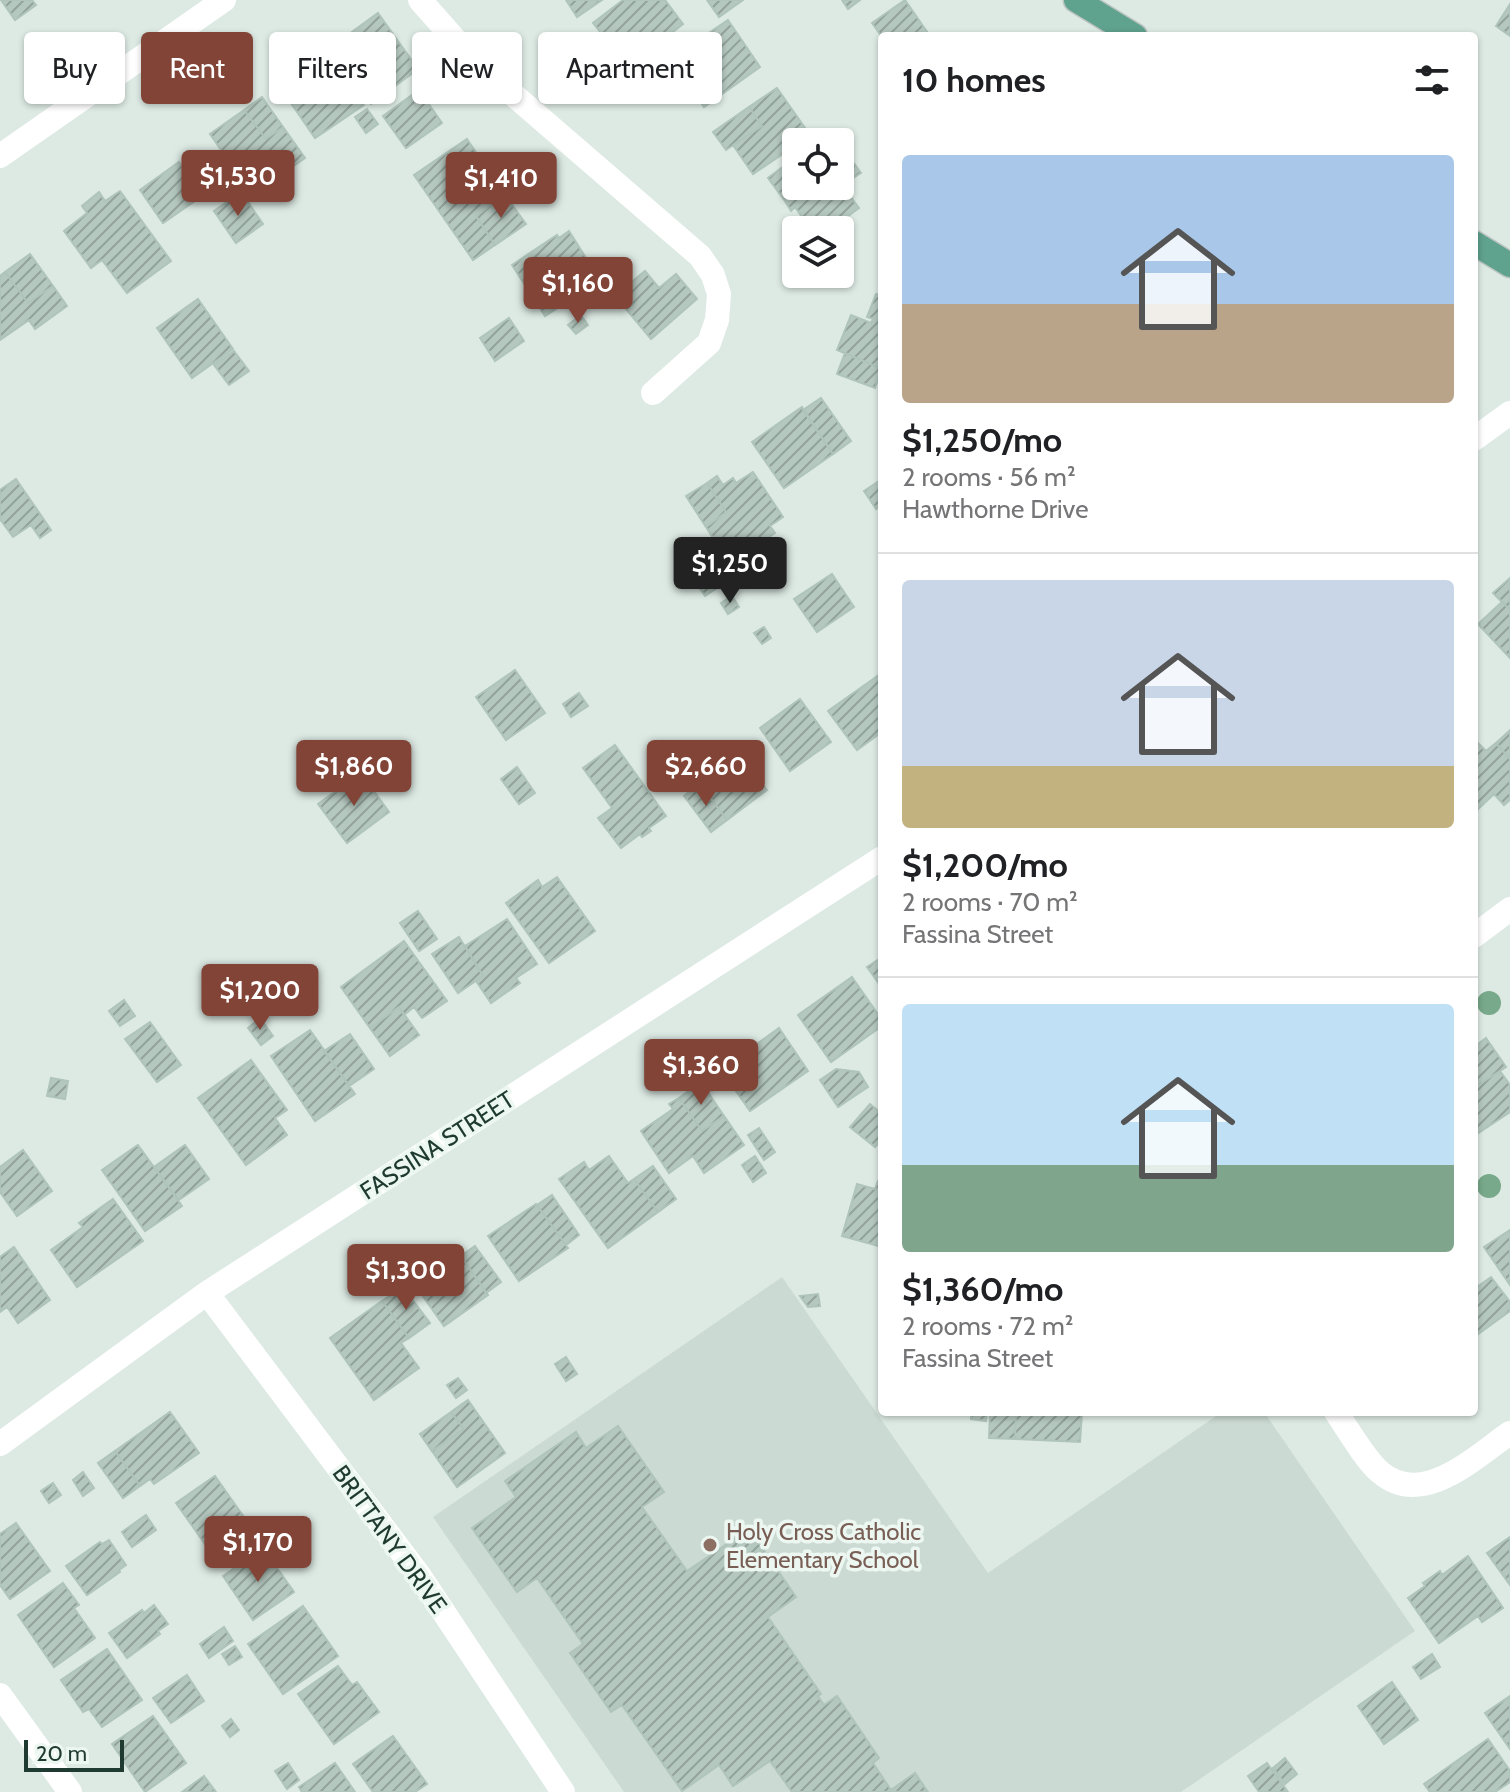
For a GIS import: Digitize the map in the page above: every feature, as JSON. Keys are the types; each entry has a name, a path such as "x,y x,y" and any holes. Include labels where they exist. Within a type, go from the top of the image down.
{"main road":[{"path":"1076,0 1128,32"},
{"path":"1478,245 1510,265"}],"street":[{"path":"0,156 224,0"},
{"path":"420,0 472,59 700,256 713,275 719,294 717,320 709,343 653,393"},
{"path":"1478,436 1510,413"},
{"name":"FASSINA STREET","path":"0,1444 207,1293 878,861"},
{"path":"1478,933 1510,909"},
{"name":"BRITTANY DRIVE","path":"207,1293 419,1575 563,1792"},
{"path":"1339,1416 1378,1471 1394,1482 1411,1486 1447,1476 1510,1433"},
{"path":"0,1695 70,1792"}],"shaded area":[{"name":"Holy Cross Catholic Elementary School","path":"782,1277 988,1573 1216,1416 1267,1416 1415,1631 1181,1792 624,1792 433,1517"}],"building":[{"path":"1,0 32,0 36,5 15,20"},
{"path":"566,0 602,0 577,17"},
{"path":"623,0 665,0 683,24 673,32 600,32 593,23"},
{"path":"707,0 743,0 719,17"},
{"path":"842,0 860,0 848,9"},
{"path":"905,0 927,32 878,32 872,23"},
{"path":"1510,4 1510,36 1496,26"},
{"path":"378,13 392,32 352,32"},
{"path":"728,20 760,67 722,94 722,32 710,32"},
{"path":"396,38 412,61 412,73 396,85"},
{"path":"777,88 805,128 782,128 782,154 753,174 733,145 762,126 749,107"},
{"path":"412,95 412,104 429,104 442,123 406,148 383,116"},
{"path":"262,97 283,127 266,139 244,110"},
{"path":"292,104 363,104 364,105 315,138"},
{"path":"749,107 762,126 726,150 713,132"},
{"path":"367,109 378,124 366,133 355,117"},
{"path":"244,110 266,139 283,127 305,158 252,195 210,134"},
{"path":"467,139 505,195 476,216 495,245 473,260 414,175"},
{"path":"179,162 202,196 163,223 140,190"},
{"path":"854,163 861,173 854,177"},
{"path":"782,168 782,197 768,178"},
{"path":"120,191 171,261 127,293 102,260 91,268 64,231 87,213 82,206 99,192 105,201"},
{"path":"241,192 263,224 236,243 214,211"},
{"path":"505,195 526,224 495,245 476,216"},
{"path":"853,200 859,208 848,216 801,216 795,207 791,211 785,201"},
{"path":"569,231 598,277 589,282 592,286 545,316 512,265 557,235 559,238"},
{"path":"30,254 53,286 28,303 5,272"},
{"path":"645,271 659,288 676,274 697,299 651,339 615,296"},
{"path":"5,272 28,303 53,286 67,306 35,329 29,320 0,340 0,276"},
{"path":"878,295 878,367 837,350 851,315 871,323 873,319 867,317"},
{"path":"198,299 233,349 192,378 157,328"},
{"path":"581,315 588,325 576,334 568,325"},
{"path":"509,318 524,341 495,361 480,338"},
{"path":"234,351 249,371 229,385 214,365"},
{"path":"845,353 878,367 875,388 837,374"},
{"path":"821,398 851,441 833,454 803,410"},
{"path":"802,407 833,454 784,488 752,442"},
{"path":"753,472 783,517 770,526 775,533 753,547 748,539 724,555 706,527 726,512 707,483 717,476 723,485 733,478 736,483"},
{"path":"16,479 51,530 40,538 31,525 13,537 0,519 0,490"},
{"path":"878,482 878,508 876,509 864,491"},
{"path":"707,483 726,512 706,527 686,496"},
{"path":"714,571 722,585 705,596 696,583"},
{"path":"832,574 854,607 817,632 794,599"},
{"path":"1510,578 1510,610 1493,593"},
{"path":"732,596 739,607 728,614 721,603"},
{"path":"1502,602 1510,610 1510,658 1478,624"},
{"path":"764,627 771,638 762,644 754,633"},
{"path":"515,670 545,713 506,740 476,697"},
{"path":"878,676 878,735 857,750 828,711"},
{"path":"579,693 588,706 571,717 563,704"},
{"path":"800,699 831,742 790,771 760,728"},
{"path":"1510,730 1510,759 1496,743"},
{"path":"1478,743 1486,751 1496,743 1510,759 1510,800 1504,805 1494,794 1478,809"},
{"path":"615,745 666,816 649,828 651,831 642,837 640,834 621,848 598,818 612,808 583,768"},
{"path":"740,755 767,790 727,820 700,784"},
{"path":"517,767 535,793 519,804 501,779"},
{"path":"361,773 389,812 347,843 318,804"},
{"path":"700,784 727,820 711,832 684,796"},
{"path":"557,877 595,931 549,963 506,903 538,880 542,887"},
{"path":"418,911 437,939 419,951 400,923"},
{"path":"507,919 537,964 516,978 520,983 491,1003 476,981 483,976 465,946"},
{"path":"459,937 483,976 458,993 432,954"},
{"path":"404,941 447,1001 422,1018 414,1007 404,1015 399,1007 370,1028 341,987"},
{"path":"878,960 878,982 867,967"},
{"path":"852,977 878,1014 878,1029 831,1062 798,1015"},
{"path":"124,1000 135,1016 120,1026 109,1011"},
{"path":"399,1007 419,1035 390,1056 370,1028"},
{"path":"260,1018 273,1036 261,1045 248,1028"},
{"path":"150,1022 181,1065 157,1082 125,1039"},
{"path":"779,1028 808,1071 750,1111 724,1074 746,1058 743,1054"},
{"path":"310,1030 355,1094 315,1121 271,1056"},
{"path":"350,1034 374,1069 349,1086 324,1051"},
{"path":"1486,1038 1506,1067 1478,1085 1478,1044"},
{"path":"251,1060 287,1110 275,1118 287,1135 246,1165 198,1098"},
{"path":"836,1069 859,1072 868,1087 838,1107 820,1080"},
{"path":"1500,1071 1510,1085 1510,1112 1478,1133 1478,1085"},
{"path":"51,1078 68,1081 65,1099 47,1096"},
{"path":"701,1082 724,1116 702,1131 679,1098"},
{"path":"679,1098 702,1131 724,1116 744,1145 704,1173 693,1156 669,1173 641,1131 673,1109 669,1104"},
{"path":"870,1104 878,1111 878,1144 875,1147 850,1127"},
{"path":"759,1128 775,1152 764,1160 748,1135"},
{"path":"138,1145 182,1206 145,1231 102,1170"},
{"path":"185,1145 209,1179 179,1200 154,1167"},
{"path":"23,1150 52,1191 17,1216 0,1192 0,1167"},
{"path":"609,1156 628,1183 634,1179 658,1212 608,1248 559,1179 584,1162 589,1170"},
{"path":"755,1156 766,1173 753,1182 742,1165"},
{"path":"653,1166 676,1199 658,1212 634,1179"},
{"path":"878,1181 878,1246 842,1236 857,1184 875,1189"},
{"path":"552,1195 579,1235 566,1245 537,1205"},
{"path":"113,1199 143,1241 77,1287 51,1250 83,1227 79,1223"},
{"path":"536,1204 568,1248 519,1281 488,1236"},
{"path":"1510,1230 1510,1285 1484,1247"},
{"path":"475,1246 501,1282 486,1293 461,1256"},
{"path":"14,1247 50,1300 18,1323 7,1307 0,1312 0,1257"},
{"path":"459,1253 488,1295 444,1326 415,1285"},
{"path":"1491,1277 1510,1302 1510,1311 1478,1334 1478,1286"},
{"path":"403,1287 430,1323 409,1338 382,1301"},
{"path":"818,1294 820,1306 808,1307 800,1296"},
{"path":"382,1301 409,1338 401,1343 419,1368 374,1400 330,1338"},
{"path":"566,1357 577,1374 566,1381 555,1364"},
{"path":"458,1378 467,1390 456,1398 447,1385"},
{"path":"468,1400 505,1453 457,1487 432,1451 464,1429 451,1412"},
{"path":"170,1412 199,1453 154,1484 150,1479 140,1486 115,1451"},
{"path":"451,1412 464,1429 432,1451 420,1434"},
{"path":"971,1416 987,1416 986,1421 971,1419"},
{"path":"990,1416 1016,1416 1015,1439 989,1438"},
{"path":"1016,1416 1082,1416 1080,1442 1015,1439"},
{"path":"618,1426 664,1492 642,1507 687,1571 749,1529 796,1597 768,1617 821,1694 818,1696 824,1705 837,1696 879,1758 873,1763 891,1790 915,1773 928,1792 792,1792 770,1761 733,1786 719,1765 682,1791 622,1705 611,1712 570,1653 583,1644 537,1578 517,1592 472,1528 516,1497 505,1481 576,1432 586,1448"},
{"path":"115,1451 140,1486 123,1498 98,1463"},
{"path":"83,1472 94,1488 83,1496 73,1480"},
{"path":"215,1476 251,1527 212,1554 176,1503"},
{"path":"53,1483 61,1495 49,1503 41,1491"},
{"path":"146,1515 156,1530 132,1547 122,1532"},
{"path":"16,1523 50,1571 10,1599 0,1585 0,1534"},
{"path":"1510,1537 1510,1585 1487,1553"},
{"path":"109,1540 126,1565 87,1595 66,1566 100,1542"},
{"path":"263,1548 294,1592 253,1620 223,1576"},
{"path":"1468,1556 1503,1608 1482,1622 1478,1616 1439,1643 1408,1598 1440,1571 1442,1575"},
{"path":"63,1583 79,1605 74,1608 95,1638 54,1667 18,1615"},
{"path":"154,1605 168,1624 158,1631 160,1634 127,1658 109,1633"},
{"path":"303,1606 338,1656 283,1694 248,1644"},
{"path":"224,1627 233,1641 209,1658 200,1644"},
{"path":"235,1646 242,1657 229,1665 222,1654"},
{"path":"107,1649 142,1700 102,1727 89,1709 83,1712 61,1680"},
{"path":"1432,1654 1440,1667 1421,1679 1413,1667"},
{"path":"338,1666 352,1685 357,1682 379,1712 334,1744 298,1694"},
{"path":"187,1675 204,1701 171,1723 153,1698"},
{"path":"1392,1682 1418,1720 1384,1744 1358,1706"},
{"path":"1510,1696 1510,1749 1485,1713"},
{"path":"153,1716 186,1763 145,1792 112,1744"},
{"path":"231,1719 239,1730 230,1737 222,1726"},
{"path":"393,1736 427,1784 415,1792 373,1792 353,1764"},
{"path":"1488,1739 1510,1771 1510,1782 1495,1792 1430,1792 1424,1784"},
{"path":"1285,1758 1297,1774 1285,1784 1273,1768"},
{"path":"288,1763 299,1780 287,1789 275,1771"},
{"path":"335,1763 355,1792 302,1792 299,1787"},
{"path":"1267,1763 1288,1792 1259,1792 1248,1776"},
{"path":"204,1776 216,1792 182,1792"}],"place":[{"name":"Holy Cross Catholic Elementary School","path":"710,1545"}]}
